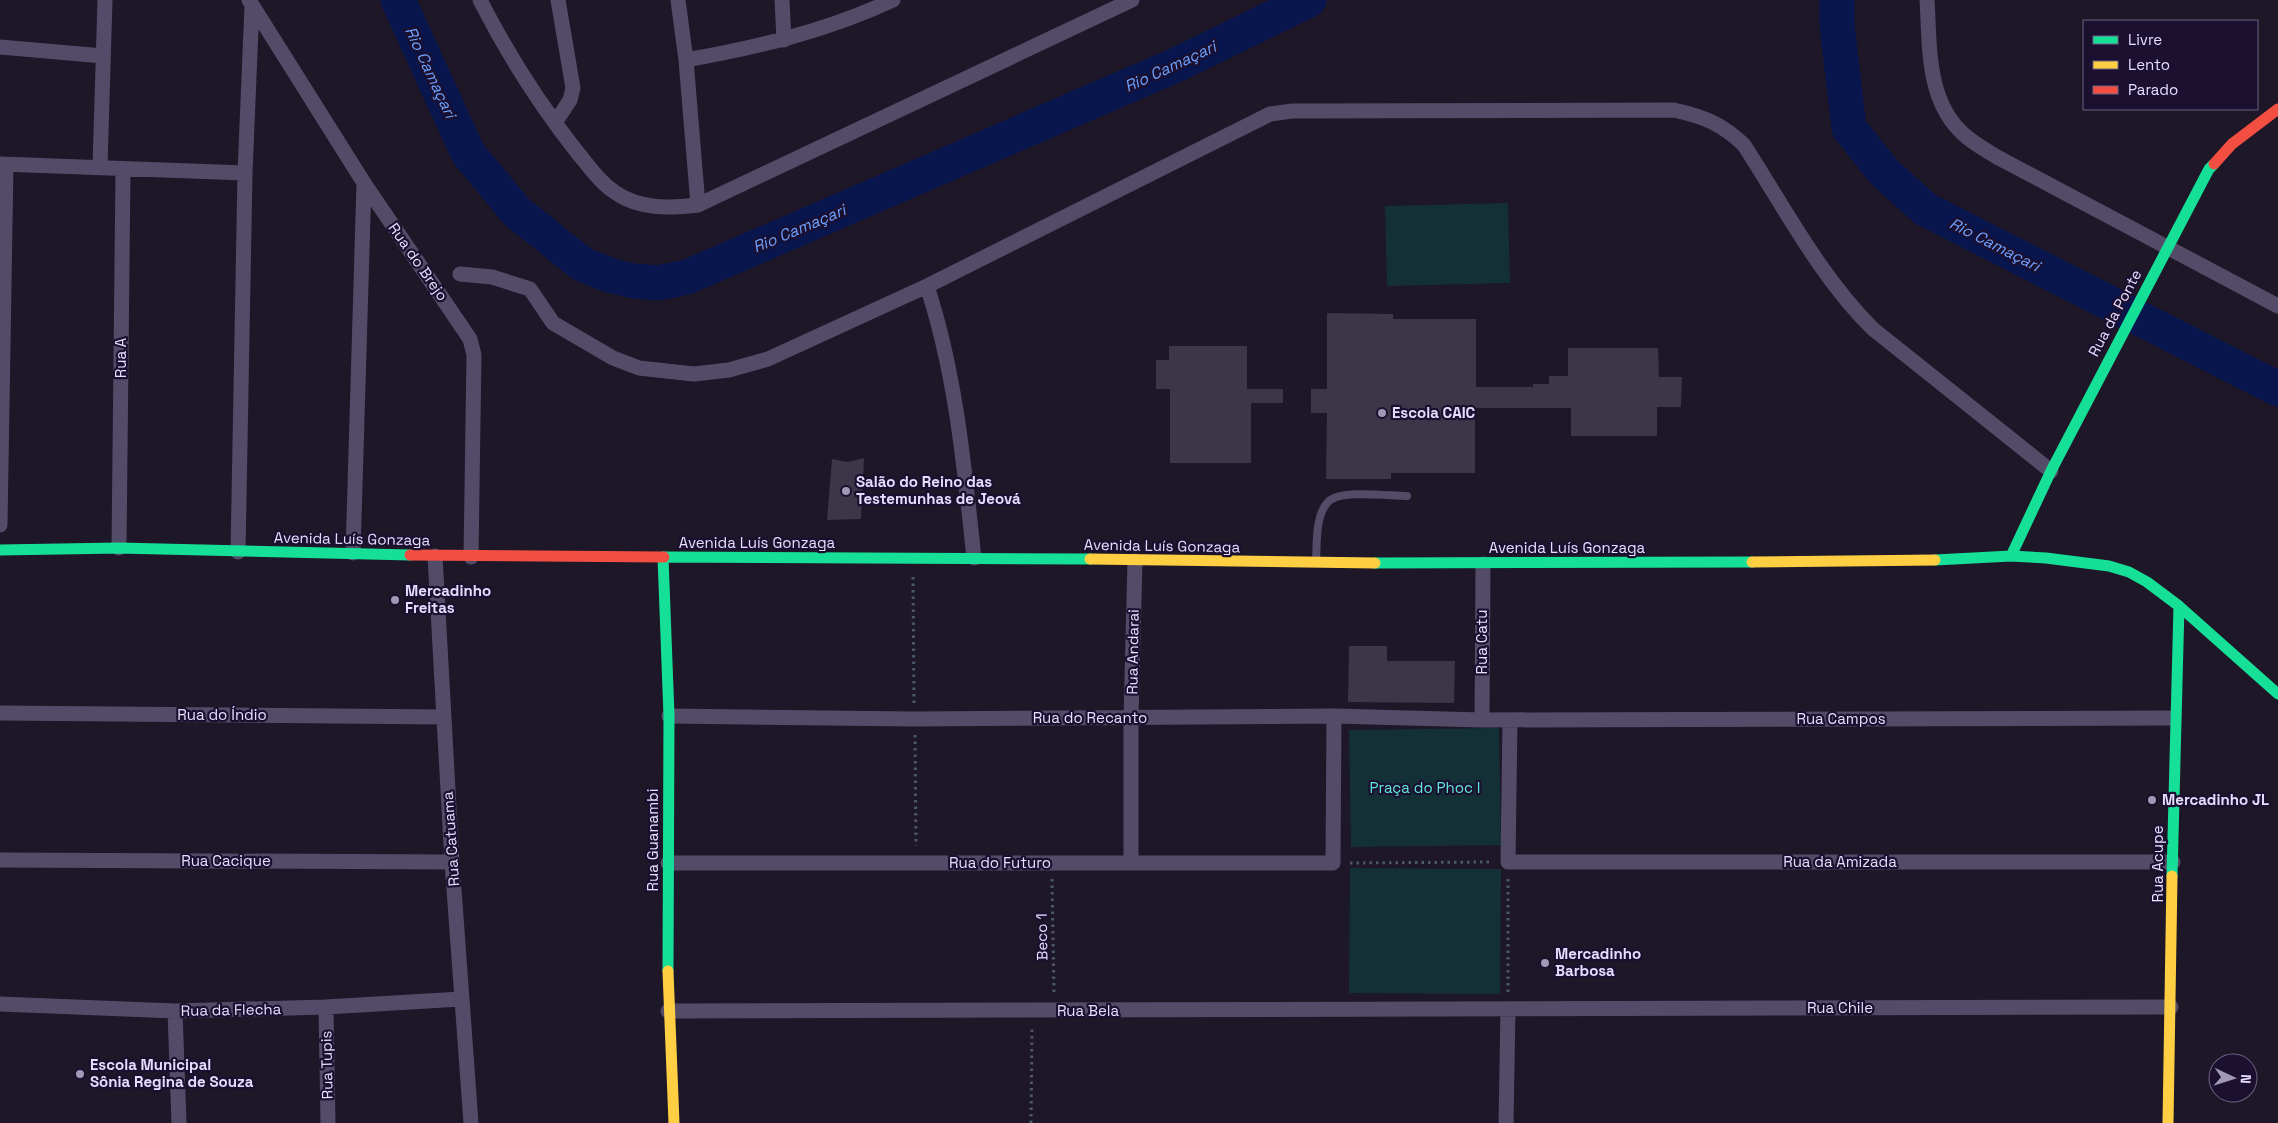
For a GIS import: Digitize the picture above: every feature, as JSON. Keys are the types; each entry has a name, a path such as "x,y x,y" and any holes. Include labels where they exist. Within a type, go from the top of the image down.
{"street":[{"path":"100,167 105,0"},
{"path":"480,0 492,23 554,123 599,179 617,194 639,204 667,208 698,205 1132,0"},
{"path":"554,123 570,100 573,88 558,0"},
{"path":"678,0 686,60 698,205"},
{"path":"782,0 784,40"},
{"path":"686,60 784,40 858,16 893,0"},
{"path":"1927,0 1930,64 1935,88 1944,111 1953,124 1968,138 1997,157 2278,306"},
{"path":"238,552 245,173 251,3"},
{"name":"Rua do Brejo","path":"251,3 364,183 464,328 474,354 471,557"},
{"path":"0,48 103,56"},
{"name":"Rua da Ponte","path":"2011,556 2051,471 2167,246 2209,169 2232,144 2278,109"},
{"path":"460,274 492,277 530,289 552,323 613,358 639,368 694,374 729,370 768,359 927,286 1270,114 1292,112 1674,110 1702,117 1728,130 1744,145 1837,289 1856,312 1873,329 2051,471"},
{"path":"0,525 3,164 245,173"},
{"name":"Rua A","path":"119,548 123,168"},
{"path":"353,553 364,183"},
{"path":"927,286 941,329 952,377 961,433 974,558"},
{"name":"Avenida Luís Gonzaga","path":"0,550 119,548 471,557 974,558 1134,562 1483,564 1913,561 2011,556 2110,566 2141,579 2179,606 2278,694"},
{"name":"Rua Catuama","path":"435,556 452,862 471,1123"},
{"name":"Rua Guanambi","path":"663,558 669,716 668,1011 674,1123"},
{"name":"Rua Andarai","path":"1131,862 1134,562"},
{"name":"Rua Catu","path":"1482,720 1483,564"},
{"name":"Rua Acupe","path":"2168,1123 2173,862 2173,718 2179,606"},
{"name":"Rua do Índio","path":"0,714 444,717"},
{"name":"Rua do Recanto","path":"669,716 914,719 1334,716 1510,720"},
{"path":"1333,862 1334,716"},
{"name":"Rua Campos","path":"1510,720 2173,718"},
{"path":"1508,862 1510,720"},
{"name":"Rua Cacique","path":"0,860 452,862"},
{"name":"Rua do Futuro","path":"668,863 1333,862"},
{"name":"Rua da Amizada","path":"1508,862 2173,862"},
{"name":"Rua da Flecha","path":"0,1004 175,1012 326,1007 462,999"},
{"name":"Rua Tupis","path":"326,1007 328,1123"},
{"path":"1506,1123 1508,1008"},
{"name":"Rua Chile","path":"1508,1008 2171,1008"},
{"name":"Rua Bela","path":"668,1011 1508,1008"},
{"path":"175,1012 179,1123"}],"lane":[{"path":"1316,562 1321,514 1328,502 1342,495 1407,496"}],"path":[{"path":"1333,862 1508,862 1508,1008"},
{"name":"Beco 1","path":"1052,863 1054,1011"},
{"path":"1031,1123 1032,1011"}],"green space":[{"path":"1508,203 1510,283 1387,286 1385,206"},
{"name":"Praça do Phoc I","path":"1499,728 1501,845 1351,847 1349,730"},
{"path":"1350,868 1501,869 1500,994 1349,993"}],"building":[{"path":"1327,313 1393,314 1393,319 1476,319 1476,387 1533,387 1533,384 1549,384 1549,376 1568,376 1568,348 1658,348 1659,377 1682,377 1681,407 1657,407 1657,436 1571,436 1571,408 1475,408 1475,473 1391,473 1391,479 1326,479 1327,413 1311,413 1311,389 1327,389"},
{"path":"1169,346 1247,346 1247,389 1283,389 1283,403 1251,403 1251,463 1170,463 1170,389 1156,389 1156,360 1169,360"},
{"name":"Salão do Reino das Testemunhas de Jeová","path":"864,458 861,519 827,520 832,459 848,462"},
{"path":"1349,646 1387,646 1387,661 1455,661 1454,703 1348,702"}],"waterway":[{"name":"Rio Camaçari","path":"398,0 468,153 517,212 582,264 609,275 634,281 658,283 687,277 1176,65 1309,0"},
{"name":"Rio Camaçari","path":"1837,0 1837,26 1849,128 1884,172 1925,209 2278,389"}],"traffic: fast":[{"path":"2011,556 2051,471 2209,169 2214,164"},
{"path":"0,550 119,548 410,555"},
{"path":"1935,560 2011,556 2046,558 2109,566 2129,572 2147,582 2179,606 2278,694"},
{"path":"663,557 669,716 668,971"},
{"path":"664,557 1090,559"},
{"path":"1375,563 1752,562"},
{"path":"2172,876 2179,606"}],"traffic: slow":[{"path":"1090,559 1375,563"},
{"path":"1752,562 1935,560"},
{"path":"2168,1123 2172,876"},
{"path":"668,971 674,1123"}],"traffic: jam":[{"path":"2214,164 2232,144 2278,109"},
{"path":"410,555 664,557"}],"place":[{"name":"Escola CAIC","path":"1382,413"},
{"name":"Salão do Reino das Testemunhas de Jeová","path":"846,491"},
{"name":"Mercadinho Freitas","path":"395,600"},
{"name":"Mercadinho JL","path":"2152,800"},
{"name":"Mercadinho Barbosa","path":"1545,963"},
{"name":"Escola Municipal Sônia Regina de Souza","path":"80,1074"}]}
